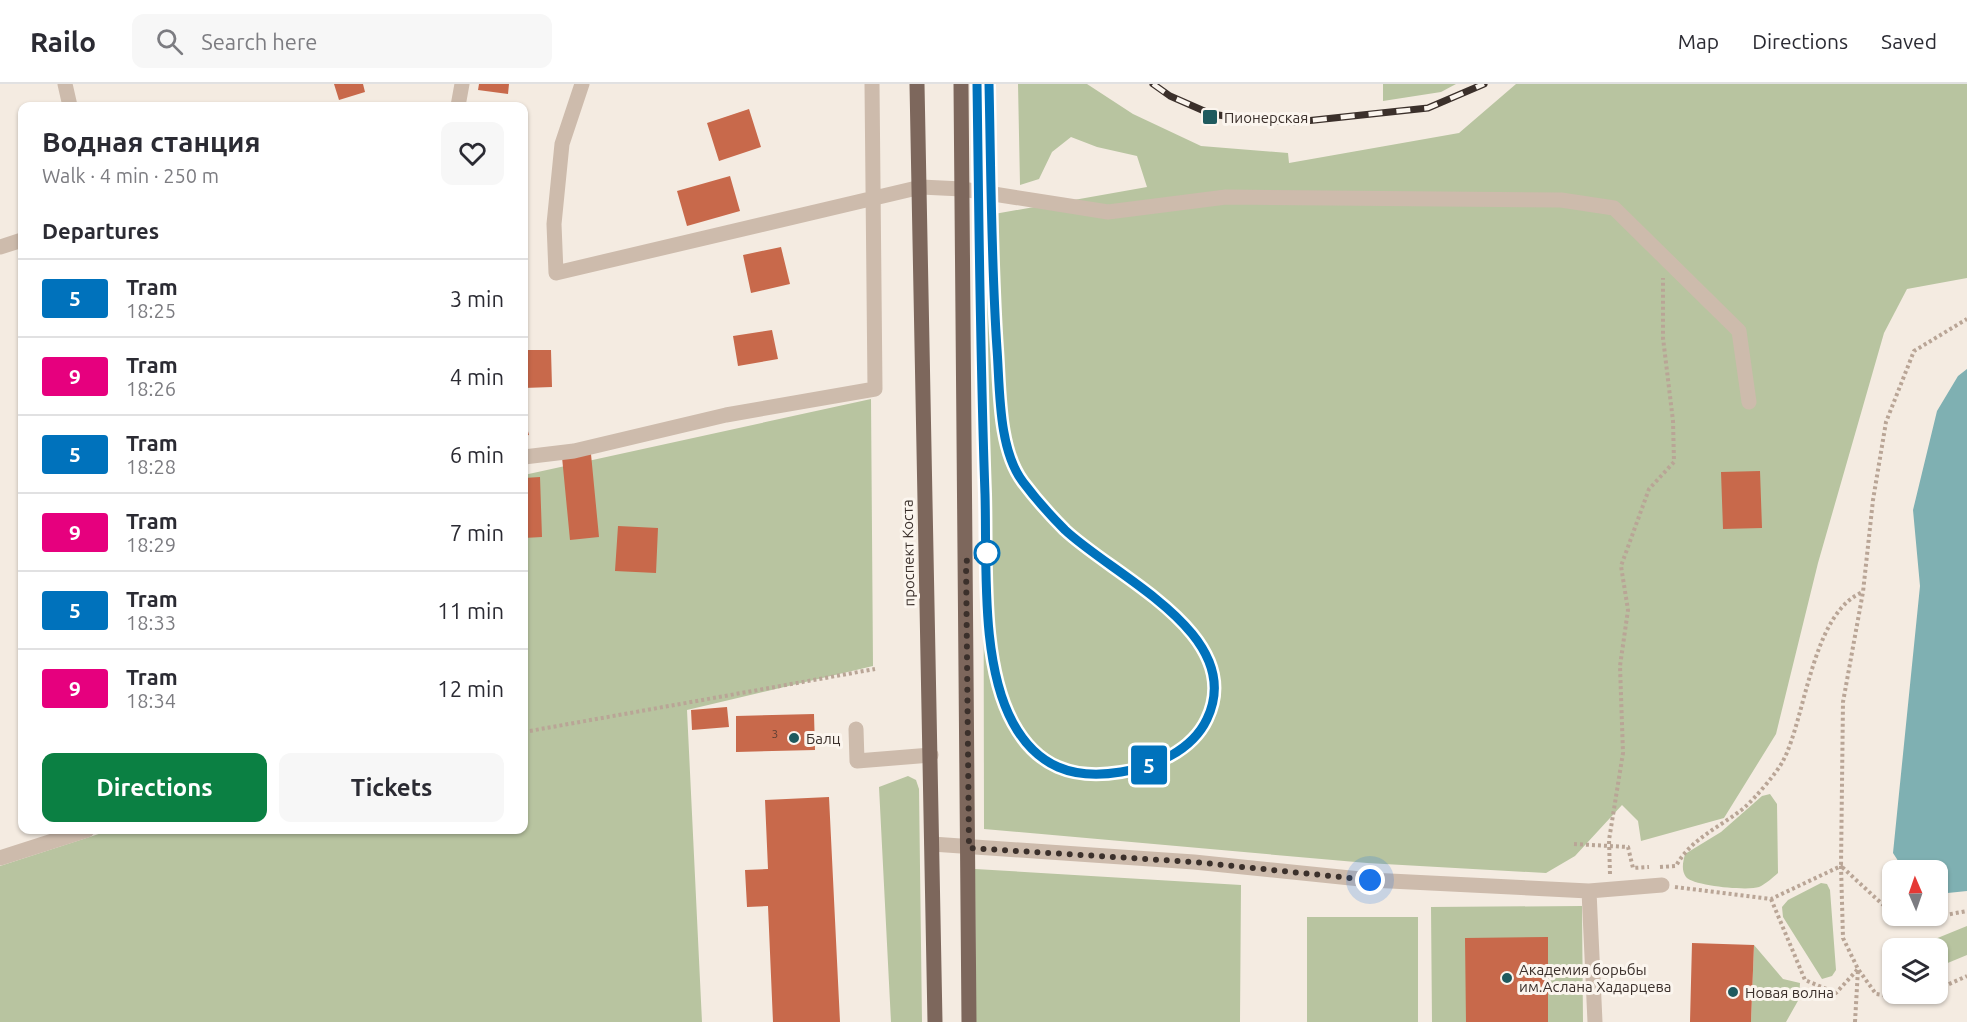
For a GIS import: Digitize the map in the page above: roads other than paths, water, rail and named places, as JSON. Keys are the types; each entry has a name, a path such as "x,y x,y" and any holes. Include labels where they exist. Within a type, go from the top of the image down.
{"main road":[{"name":"проспект Коста","path":"917,84 921,187 921,365 935,1022"},
{"path":"961,84 969,1022"}],"street":[{"path":"65,84 69,102"},
{"path":"459,102 462,84"},
{"path":"582,84 562,144 554,224 556,273 875,200 921,187 962,189 1108,212 1226,197 1561,200 1614,208 1739,331 1749,402"},
{"path":"528,457 574,451 726,415 875,389 875,200 872,84"},
{"path":"0,247 18,241"},
{"path":"856,729 857,761 931,755"},
{"path":"0,858 75,834"},
{"path":"932,844 1194,862 1370,880 1589,891 1662,885"},
{"path":"1589,891 1594,1022"}],"water":[{"path":"1967,369 1967,891 1948,893 1948,860 1898,860 1893,853 1920,586 1913,510 1937,411 1958,376"}],"tram line":[{"path":"977,84 986,581 987,612 995,671 1002,698 1013,723 1033,750 1045,760 1058,767 1088,773 1104,774 1134,770 1170,756 1181,749 1200,730 1207,719 1214,689 1209,661 1193,635 1170,611 1065,530 1023,482 1014,468 1004,433 999,395 992,245 989,84"},
{"name":"5","path":"977,84 978,294 989,631 1000,697 1015,727 1028,745 1048,763 1065,771 1095,774 1122,772 1158,763 1180,750 1206,723 1213,701 1214,676 1207,653 1186,625 1066,530 1021,479 1010,458 1001,407 992,273 989,84"}],"railway":[{"path":"1153,84 1170,96 1211,114 1254,120 1296,122 1428,108 1484,84"}],"place":[{"name":"Пионерская","path":"1210,117"},
{"name":"Балц","path":"794,738"},
{"name":"Академия борьбы им.Аслана Хадарцева","path":"1507,978"},
{"name":"Новая волна","path":"1733,992"}]}
